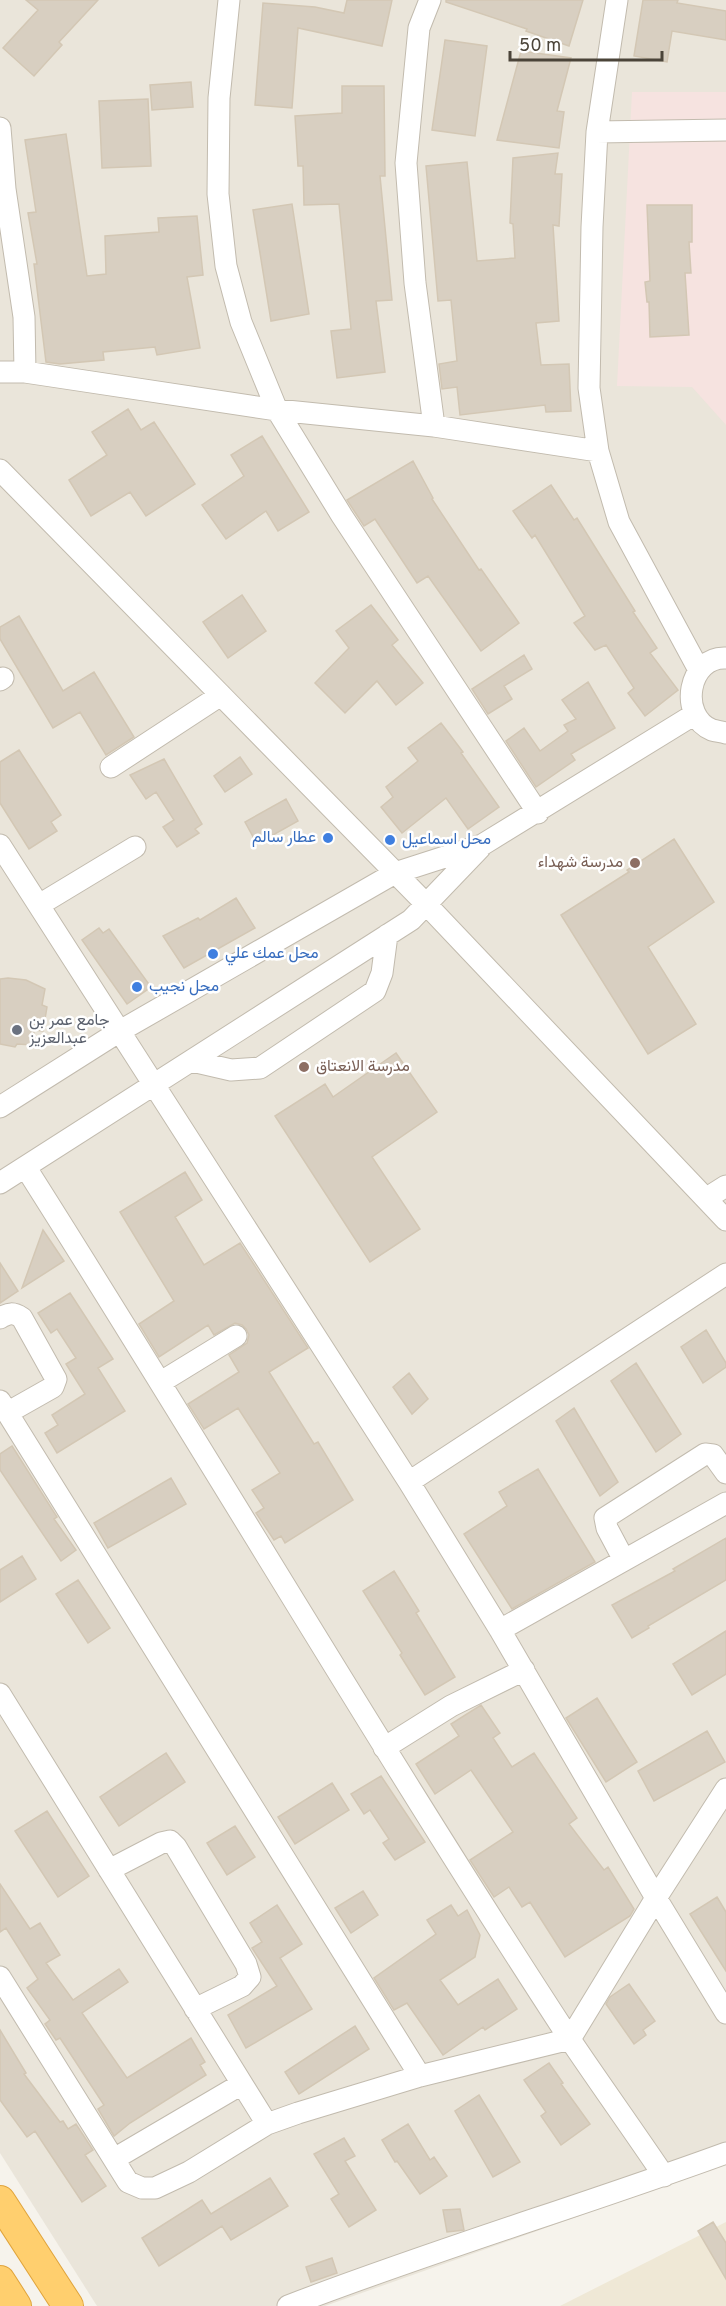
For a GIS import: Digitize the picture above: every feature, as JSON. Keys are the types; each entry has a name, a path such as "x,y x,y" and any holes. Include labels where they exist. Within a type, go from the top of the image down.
{"highway":[{"path":"0,2201 68,2306"},
{"path":"0,2281 16,2306"}],"street":[{"path":"229,0 219,98 218,194 225,254 241,322 277,410 342,516 538,813"},
{"path":"430,0 419,28 406,163 415,283 434,426"},
{"path":"617,0 597,132 592,226 589,388 598,451 619,522 699,670"},
{"path":"0,128 5,189 24,317 26,372"},
{"path":"597,132 726,130"},
{"path":"0,372 26,372 277,410 434,426 598,451"},
{"path":"0,470 426,904 726,1220"},
{"path":"726,658 719,657 699,670 690,692 695,714 710,729 726,733"},
{"path":"111,766 221,695"},
{"path":"0,1107 120,1031 395,873 482,845 538,813 695,714"},
{"path":"0,845 409,1482 524,1670 656,1898 725,2010"},
{"path":"0,1183 411,920 482,845"},
{"path":"39,905 135,847"},
{"path":"192,1061 231,1070 260,1068 375,991 382,973 387,935"},
{"path":"26,1168 161,1382 384,1748 570,2039 664,2176"},
{"path":"707,1198 726,1186"},
{"path":"409,1482 726,1274"},
{"path":"0,1318 8,1313 16,1313 22,1318 56,1379 53,1387 4,1407 420,2076"},
{"path":"161,1382 236,1336"},
{"path":"624,1560 607,1527 605,1518 705,1454 713,1455 726,1473"},
{"path":"500,1630 726,1503"},
{"path":"384,1748 451,1706 524,1670"},
{"path":"0,1694 240,2085 267,2124"},
{"path":"0,1977 128,2182 142,2188 155,2188 189,2172 267,2124 420,2076 570,2039 726,1789"},
{"path":"109,1870 161,1843 170,1841 176,1846 246,1964 250,1977 242,1986 195,2009"},
{"path":"114,2159 240,2085"},
{"path":"288,2306 378,2272 726,2154"}],"shaded area":[{"path":"0,0 726,0 726,2164 325,2306 97,2306 0,2153"},
{"path":"632,92 726,92 726,425 692,387 617,386"},
{"path":"726,2222 726,2306 560,2306"}],"building":[{"path":"26,0 98,0 59,42 62,45 34,76 3,48 38,10"},
{"path":"347,0 392,0 382,46 298,28 292,108 255,105 263,3 315,7 344,13"},
{"path":"446,0 583,0 569,46 526,31 527,29 446,2"},
{"path":"643,0 678,0 677,3 726,11 726,40 672,31 667,62 634,56"},
{"path":"445,40 487,46 475,136 432,130"},
{"path":"521,51 571,58 557,111 564,112 559,148 497,140"},
{"path":"191,82 193,107 152,110 150,85"},
{"path":"342,86 384,86 385,176 380,176 392,300 376,301 385,372 337,378 331,331 351,329 339,204 304,205 303,166 298,166 295,116 342,113"},
{"path":"148,99 151,166 102,168 99,101"},
{"path":"66,134 87,276 106,274 105,236 159,232 158,218 197,216 203,275 187,277 200,348 157,355 155,347 103,352 104,360 60,364 46,362 34,264 37,264 28,213 36,212 25,140"},
{"path":"558,153 555,174 562,174 559,226 553,225 559,321 536,323 541,365 569,364 571,411 546,412 545,405 460,415 457,387 442,389 439,364 457,361 451,300 438,301 426,166 467,162 477,261 515,258 513,224 510,223 513,158"},
{"path":"292,204 309,314 271,321 253,210"},
{"path":"647,205 692,205 692,242 689,242 691,273 685,273 689,335 650,337 649,302 647,302 645,282 650,281"},
{"path":"128,409 141,430 154,422 195,484 146,516 130,492 91,516 69,480 107,455 92,432"},
{"path":"262,436 309,512 278,531 266,511 226,539 202,505 244,476 231,455"},
{"path":"413,461 432,499 479,570 481,569 519,623 481,651 428,576 417,583 375,519 364,526 347,500"},
{"path":"551,485 574,520 577,518 635,611 633,612 657,648 650,653 678,690 645,716 628,693 634,688 606,645 595,650 574,623 585,616 535,535 532,538 513,511"},
{"path":"242,595 266,631 228,658 203,622"},
{"path":"371,605 398,640 392,645 423,683 396,705 377,681 345,713 315,683 349,648 336,631"},
{"path":"19,616 63,691 94,672 134,737 106,755 80,712 53,728 0,639 0,627"},
{"path":"524,655 532,669 504,686 512,699 488,714 472,689"},
{"path":"588,682 615,728 571,754 575,760 536,787 506,741 524,728 540,751 568,731 564,725 576,719 562,700"},
{"path":"441,723 499,807 468,829 446,798 402,833 381,807 393,797 386,787 418,761 408,748"},
{"path":"19,750 61,815 51,822 57,831 29,849 0,803 0,762"},
{"path":"240,757 252,774 225,792 214,776"},
{"path":"164,759 202,824 195,829 199,833 177,847 163,827 174,820 156,792 146,799 130,775"},
{"path":"286,799 298,821 257,844 245,822"},
{"path":"674,839 714,902 648,947 696,1024 648,1054 561,915 629,872 627,870"},
{"path":"236,898 255,928 184,968 163,936 198,918 200,920"},
{"path":"99,928 103,933 109,929 151,987 127,1004 82,940"},
{"path":"0,979 26,980 45,989 42,1005 47,1007 43,1031 34,1030 33,1045 17,1044 15,1047 0,1044"},
{"path":"396,1053 437,1112 372,1157 420,1229 370,1262 275,1116 325,1084 333,1097"},
{"path":"185,1172 202,1200 175,1217 204,1265 240,1243 308,1348 269,1372 314,1444 318,1442 353,1500 285,1543 281,1536 274,1540 256,1513 264,1508 252,1490 280,1473 238,1408 204,1429 188,1404 239,1372 229,1355 247,1343 249,1335 246,1329 235,1323 214,1335 208,1325 159,1357 139,1324 174,1301 120,1212"},
{"path":"43,1230 64,1261 22,1288"},
{"path":"0,1263 18,1291 0,1303"},
{"path":"70,1293 113,1359 98,1368 125,1411 57,1453 45,1433 58,1425 52,1415 85,1394 66,1364 76,1358 57,1329 51,1333 38,1313"},
{"path":"706,1330 726,1363 726,1367 703,1383 681,1347"},
{"path":"636,1363 681,1434 656,1452 611,1381"},
{"path":"409,1373 428,1399 412,1414 393,1387"},
{"path":"574,1408 618,1482 600,1496 556,1421"},
{"path":"12,1446 57,1517 54,1519 76,1550 61,1561 0,1470 0,1454"},
{"path":"538,1469 595,1562 512,1609 464,1534 507,1506 499,1492"},
{"path":"171,1478 186,1504 108,1548 94,1523"},
{"path":"726,1538 726,1580 648,1626 649,1628 632,1638 612,1605 675,1571 673,1569"},
{"path":"22,1556 36,1579 0,1602 0,1570"},
{"path":"394,1571 419,1611 416,1613 455,1677 425,1695 363,1591"},
{"path":"78,1580 110,1628 88,1643 56,1594"},
{"path":"726,1631 726,1674 692,1695 673,1664"},
{"path":"597,1698 637,1762 606,1782 566,1718"},
{"path":"481,1705 500,1733 493,1738 512,1767 534,1753 577,1818 569,1824 604,1870 608,1867 634,1909 630,1916 565,1957 530,1902 522,1907 509,1887 494,1897 470,1860 513,1832 471,1770 435,1794 416,1764 459,1736 451,1724"},
{"path":"707,1731 725,1762 654,1801 638,1771"},
{"path":"166,1753 185,1782 119,1826 100,1797"},
{"path":"381,1776 425,1842 395,1860 383,1843 389,1839 370,1810 364,1814 351,1794"},
{"path":"332,1783 349,1810 295,1844 278,1817"},
{"path":"47,1811 89,1876 58,1897 15,1831"},
{"path":"235,1826 255,1857 227,1875 207,1843"},
{"path":"0,1884 30,1929 40,1923 60,1955 46,1963 73,2000 119,1969 128,1982 82,2013 127,2078 191,2038 205,2062 200,2065 206,2075 130,2123 114,2136 98,2109 104,2105 60,2038 56,2040 45,2024 50,2020 27,1988 38,1979 6,1928 0,1932"},
{"path":"363,1891 378,1915 351,1933 335,1908"},
{"path":"717,1897 726,1912 726,1971 690,1914"},
{"path":"277,1905 302,1944 280,1958 312,2009 246,2048 228,2015 277,1986 252,1948 262,1942 250,1923"},
{"path":"451,1905 458,1916 467,1910 480,1935 475,1957 440,1980 458,2005 498,1979 517,2009 485,2030 483,2027 443,2055 407,2003 394,2010 374,1978 436,1934 427,1920"},
{"path":"629,1984 655,2021 643,2030 646,2035 634,2044 606,2004 610,1997"},
{"path":"355,2026 369,2049 299,2094 285,2072"},
{"path":"0,2030 26,2073 24,2074 60,2122 63,2121 68,2129 76,2124 93,2150 85,2155 106,2186 82,2202 35,2131 27,2137 0,2100"},
{"path":"549,2063 590,2124 561,2145 541,2116 546,2112 524,2080"},
{"path":"479,2095 520,2162 493,2177 455,2111"},
{"path":"408,2124 430,2160 434,2157 447,2176 420,2194 397,2161 395,2162 382,2140"},
{"path":"344,2138 355,2156 345,2161 376,2210 349,2227 331,2199 339,2194 314,2154"},
{"path":"270,2178 288,2206 231,2240 222,2226 159,2266 142,2238 202,2200 211,2214"},
{"path":"460,2209 464,2230 447,2232 443,2210"},
{"path":"713,2222 726,2243 726,2279 698,2231"},
{"path":"332,2258 337,2273 311,2282 306,2267"}],"place":[{"name":"عطار سالم","path":"328,838"},
{"name":"محل اسماعيل","path":"390,840"},
{"name":"مدرسة شهداء","path":"635,863"},
{"name":"محل عمك علي","path":"213,954"},
{"name":"محل نجيب","path":"137,987"},
{"name":"جامع عمر بن عبدالعزيز","path":"17,1030"},
{"name":"مدرسة الانعتاق","path":"304,1067"}]}
